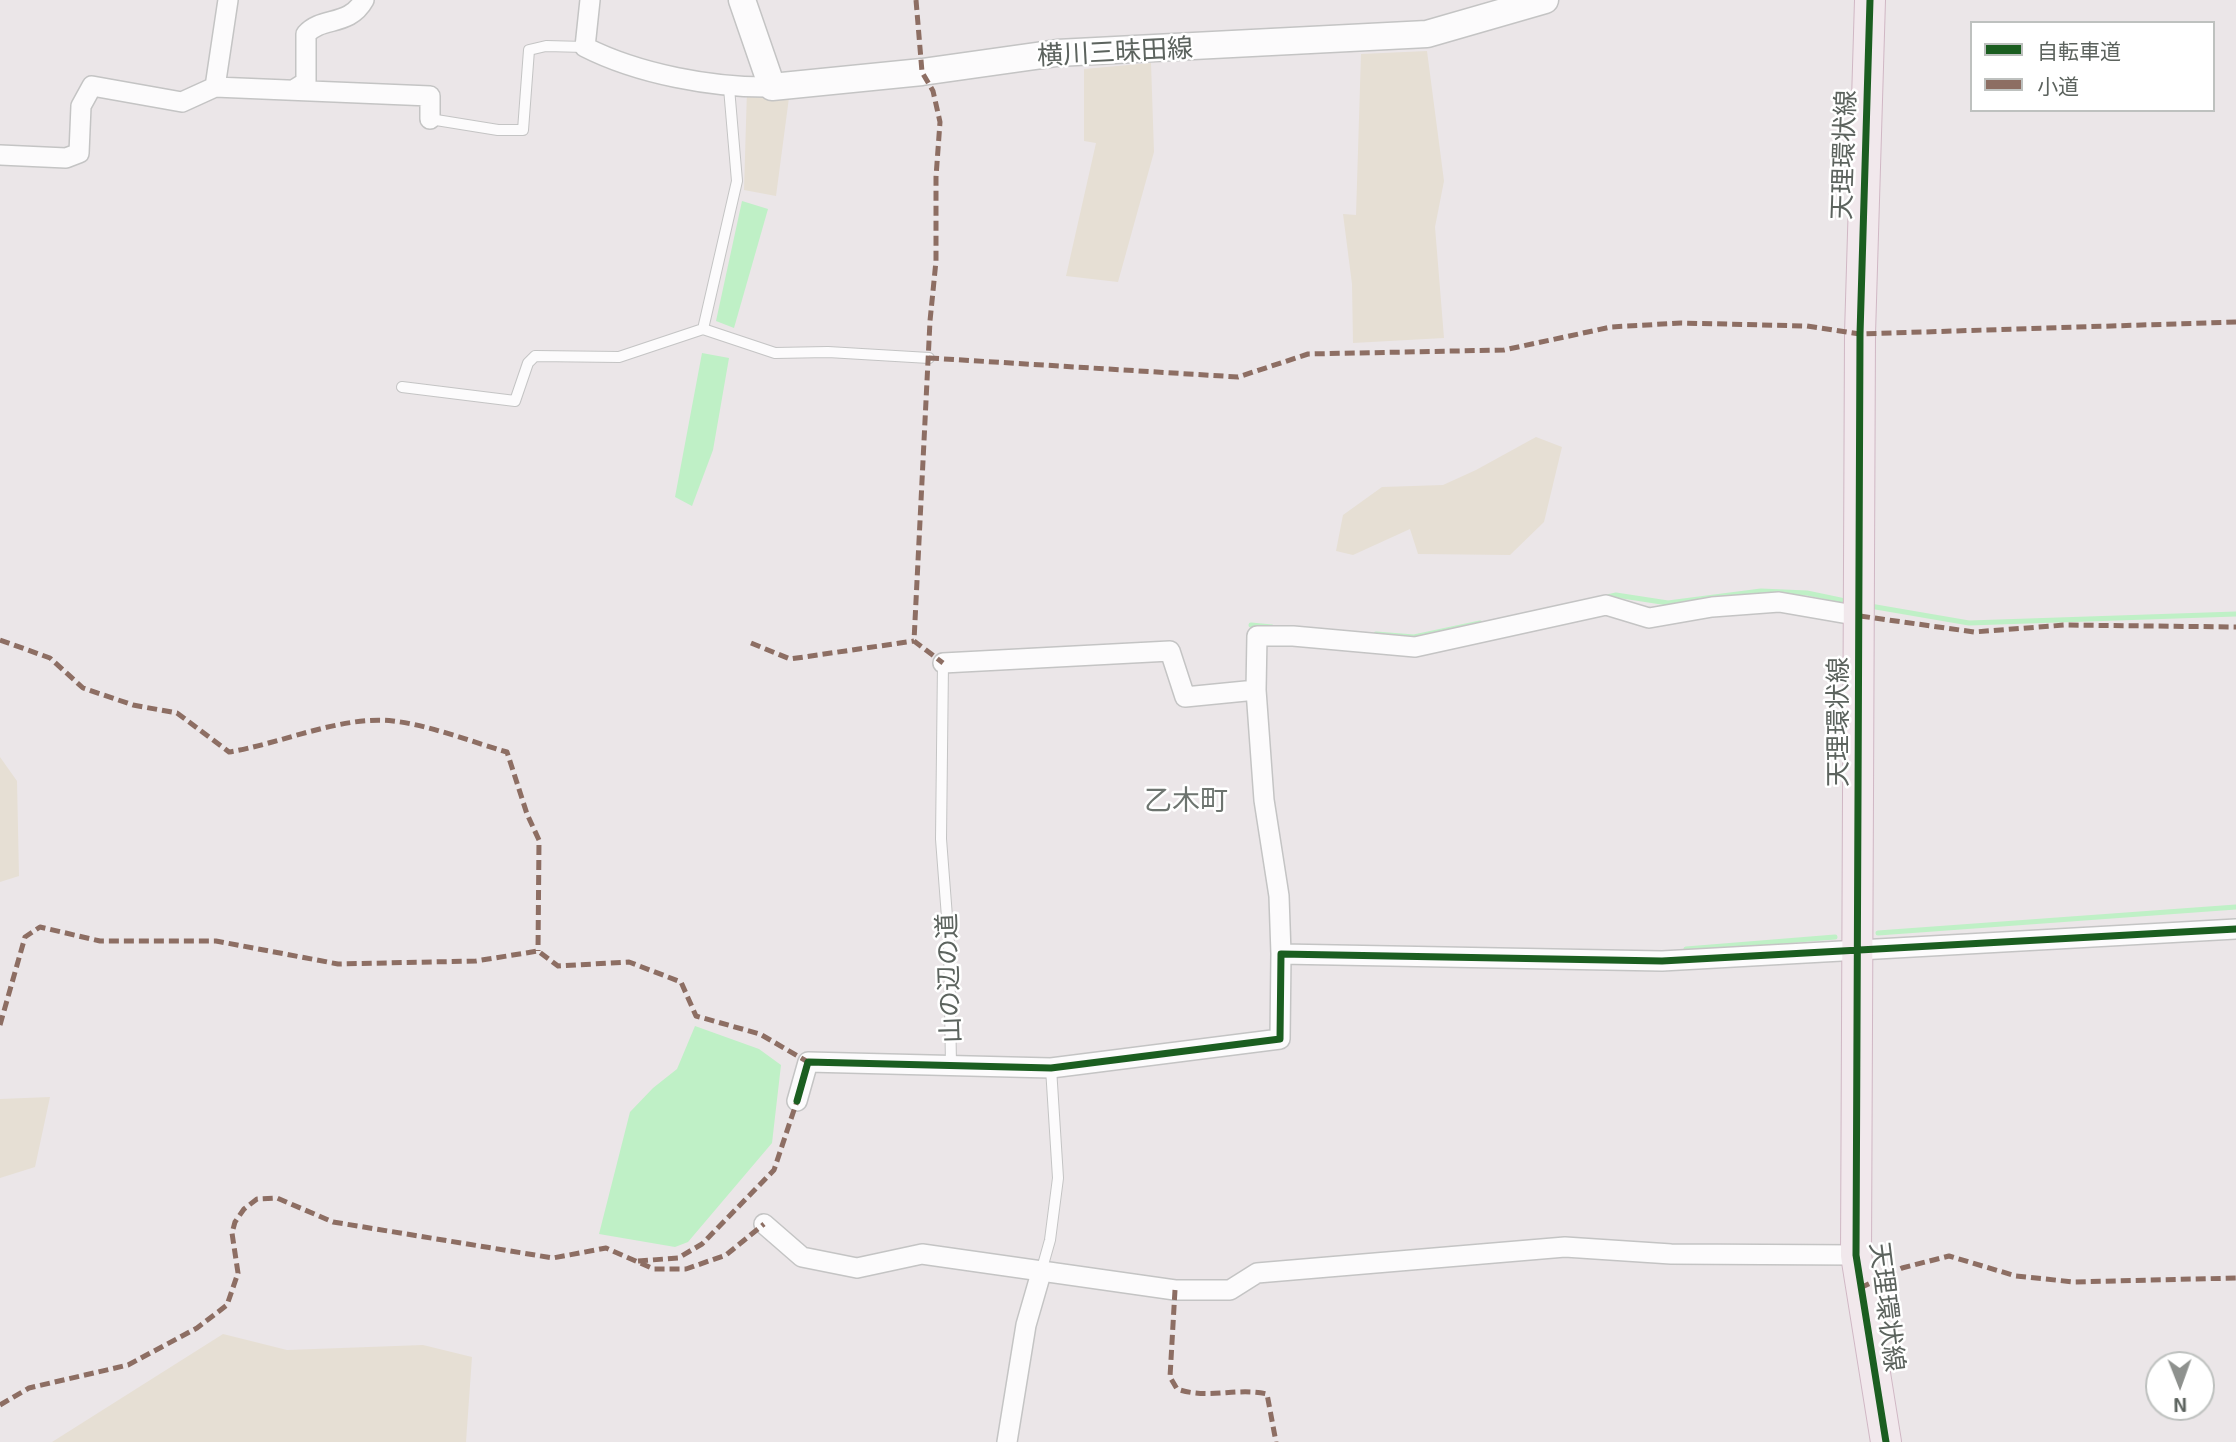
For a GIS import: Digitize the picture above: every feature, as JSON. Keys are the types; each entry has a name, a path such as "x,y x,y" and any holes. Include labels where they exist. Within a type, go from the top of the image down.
{"main road":[{"path":"742,0 772,87"},
{"name":"横川三昧田線","path":"772,87 922,72 1057,53 1427,34 1545,0"},
{"name":"天理環状線","path":"1870,0 1860,334 1856,1255 1886,1442"}],"street":[{"path":"215,87 228,0"},
{"path":"295,89 306,82 306,34 311,28 347,18 364,0"},
{"path":"590,0 585,47 610,60 729,88 772,87"},
{"path":"0,155 66,158 79,153 81,106 92,86 182,102 215,87 430,96 430,119"},
{"path":"1860,616 1779,602 1712,607 1649,618 1606,605 1415,647 1293,636 1257,636 1256,690 1264,800 1279,896 1281,954 1662,961 2236,929"},
{"path":"943,663 1158,649 1170,651 1185,696 1256,690"},
{"name":"山の辺の道","path":"951,1065 1051,1068 1280,1039 1281,954"},
{"path":"797,1101 808,1062 951,1065"},
{"path":"764,1224 802,1257 857,1268 922,1254 1175,1290 1230,1290 1257,1273 1565,1247 1671,1254 1856,1255"},
{"path":"1007,1442 1027,1325 1041,1273"}],"lane":[{"path":"430,119 498,130 523,130 529,50 546,46 585,47"},
{"path":"703,329 737,181 729,88"},
{"path":"402,387 515,401 528,363 535,356 619,357 703,329 775,353 828,352 929,358"},
{"name":"山の辺の道","path":"943,663 941,839 949,943 951,1065"},
{"path":"1041,1273 1050,1240 1058,1178 1051,1068"}],"shaded area":[{"path":"1427,51 1444,181 1435,227 1444,338 1353,343 1352,284 1343,214 1356,215 1361,54"},
{"path":"1151,63 1154,152 1118,282 1066,276 1096,143 1084,141 1084,69"},
{"path":"747,90 790,90 776,196 744,190"},
{"path":"742,201 768,209 734,328 716,321"},
{"path":"702,353 729,358 713,450 692,506 675,497"},
{"path":"1536,437 1562,447 1544,522 1510,555 1418,554 1410,529 1353,555 1336,551 1343,515 1382,487 1443,485"},
{"path":"0,757 17,781 19,876 0,882"},
{"path":"695,1026 759,1049 781,1065 772,1143 688,1242 675,1247 599,1234 630,1112 653,1088 677,1069"},
{"path":"50,1097 35,1167 0,1178 0,1099"},
{"path":"223,1334 287,1350 423,1345 472,1357 466,1442 52,1442"}],"waterway":[{"path":"1603,598 1616,595 1668,603 1761,591 1807,593 1850,602"},
{"path":"1870,606 1969,623 2236,614"},
{"path":"1376,634 1414,637 1480,623"},
{"path":"1251,625 1272,627"},
{"path":"1878,933 2236,907"},
{"path":"1686,949 1835,937"}],"marked path":[{"path":"916,0 922,72 933,91 940,122 936,177 936,261 930,321 914,641 943,663"},
{"path":"929,358 1238,377 1308,354 1504,350 1611,327 1681,323 1807,326 1860,334 2236,322"},
{"path":"1860,616 1974,632 2065,625 2236,627"},
{"path":"0,640 50,658 83,688 133,705 177,713 229,752 332,726 373,720 421,726 507,752 527,814 539,840 538,951"},
{"path":"751,643 790,659 914,641"},
{"path":"0,1025 25,937 40,927 100,941 216,941 338,964 476,961 538,951 558,966 629,962 681,982 696,1016 760,1034 808,1062"},
{"path":"638,1261 678,1258 702,1244 774,1170 797,1101"},
{"path":"0,1405 29,1388 128,1365 197,1328 227,1305 238,1273 232,1233 235,1222 244,1209 257,1199 277,1198 333,1222 553,1258 606,1248 654,1269 686,1269 726,1255 764,1224"},
{"path":"1860,1288 1902,1268 1949,1256 2016,1276 2074,1282 2236,1278"},
{"path":"1175,1290 1170,1377 1177,1389 1211,1394 1267,1394 1276,1442"}],"cycle path":[{"path":"1870,0 1860,334 1856,1255 1886,1442"},
{"path":"797,1101 808,1062 1051,1068 1280,1039 1281,954 1662,961 2236,929"}],"district":[{"name":"乙木町","path":"1186,801"}]}
